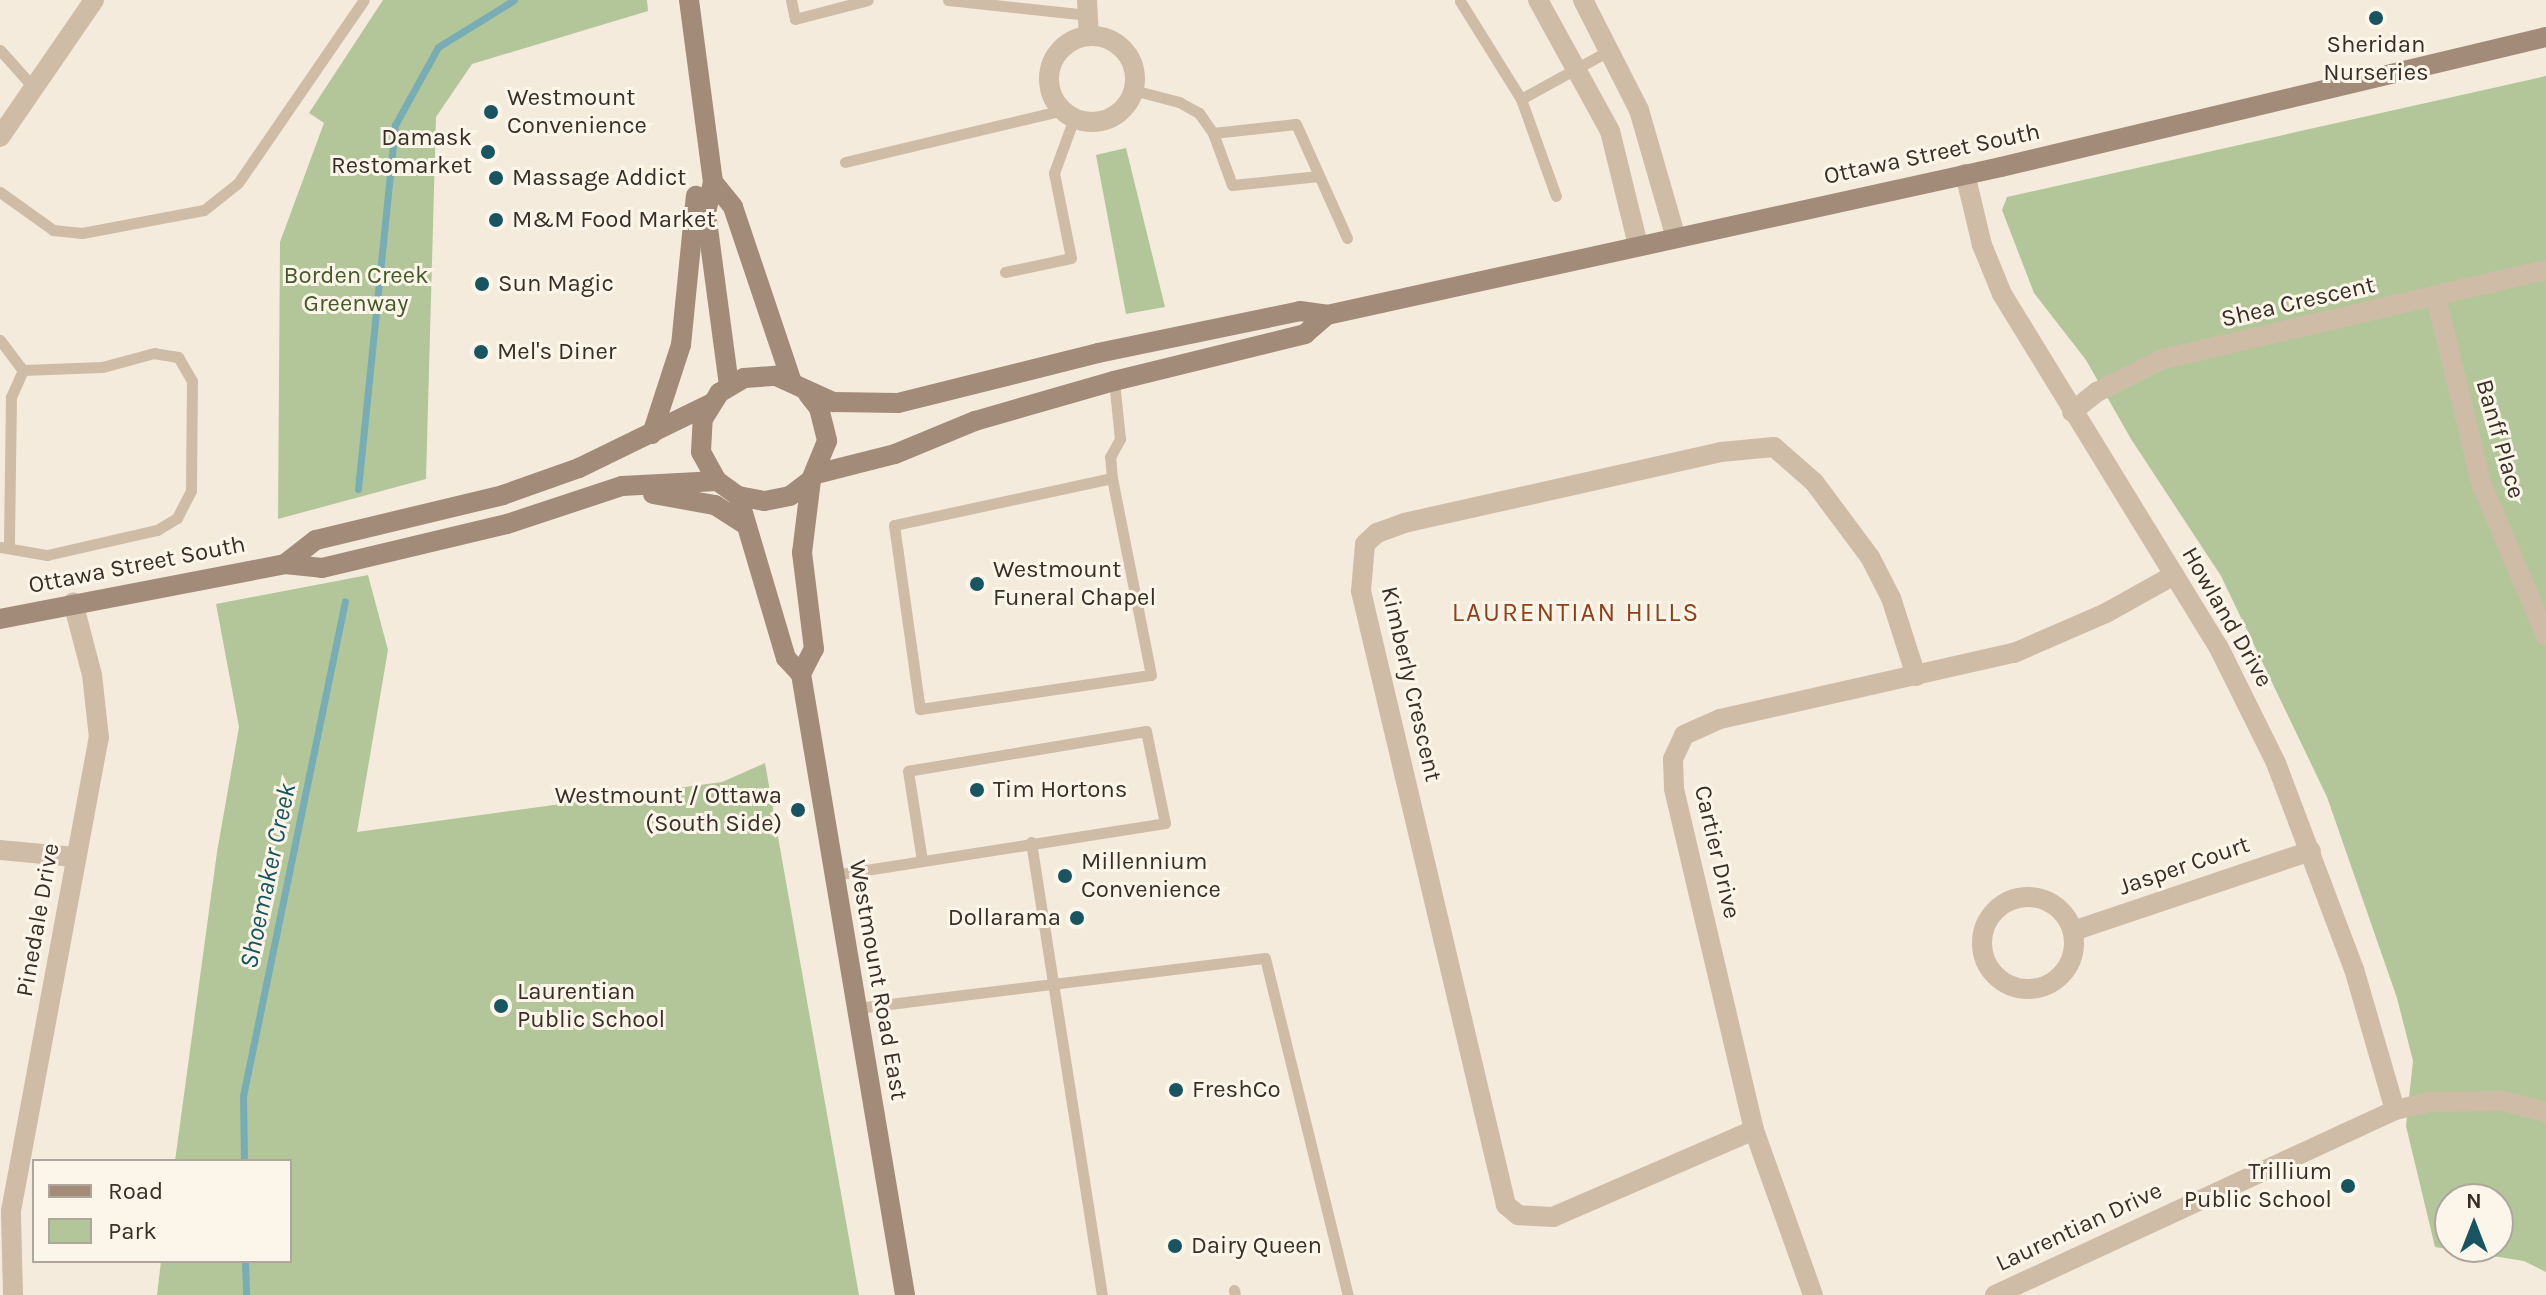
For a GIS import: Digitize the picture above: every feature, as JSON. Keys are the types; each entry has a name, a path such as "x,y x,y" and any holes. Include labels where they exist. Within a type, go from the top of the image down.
{"main road":[{"path":"689,0 713,182 706,213 729,385"},
{"name":"Ottawa Street South","path":"1327,315 1965,174 2546,37"},
{"path":"652,434 681,345 696,193 709,150"},
{"path":"713,182 733,207 800,388 822,416 827,441 813,477 802,553 814,649 801,674 786,658 743,523 738,496"},
{"path":"285,564 316,540 503,495 652,434 710,404 729,385 760,375 833,402 898,403 1300,311 1327,315"},
{"path":"710,404 701,443 717,481 738,496 764,501 790,496 813,477 895,454 975,421 1114,381 1305,334 1327,315"},
{"path":"285,564 322,568 507,524 622,486 717,481"},
{"path":"622,486 715,505 743,523"},
{"name":"Ottawa Street South","path":"0,619 73,602 285,564"},
{"name":"Westmount Road East","path":"801,674 905,1295"}],"street":[{"path":"0,137 94,0"},
{"path":"1538,0 1580,69 1610,131 1638,245"},
{"path":"1583,0 1611,50 1657,161 1676,238"},
{"path":"1088,7 1089,36"},
{"path":"1089,36 1105,38 1125,52 1133,65 1133,90 1118,113 1099,121 1069,114 1050,91 1054,58 1074,40 1089,36"},
{"name":"Howland Drive","path":"1965,174 1982,245 2002,294 2224,659 2276,763 2354,969 2395,1110"},
{"name":"Shea Crescent","path":"2072,412 2097,392 2163,359 2546,270"},
{"name":"Banff Place","path":"2436,297 2481,483 2546,636"},
{"name":"Kimberly Crescent","path":"1754,1130 1553,1217 1518,1215 1506,1205 1361,591 1365,544 1377,533 1404,523 1721,452 1774,447 1814,482 1870,557 1891,598 1916,676"},
{"name":"Cartier Drive","path":"1813,1295 1754,1130 1674,788 1673,759 1684,735 1720,719 2014,653 2067,632 2174,575"},
{"name":"Pinedale Drive","path":"13,1295 11,1211 99,738 92,675 73,602"},
{"path":"0,850 75,857"},
{"name":"Jasper Court","path":"2073,931 2311,851"},
{"path":"2018,897 2055,904 2073,931 2068,966 2041,988 2008,985 1990,969 1982,952 1982,936 1992,914 2018,897"},
{"name":"Laurentian Drive","path":"1995,1295 2395,1110 2431,1102 2503,1101 2546,1112"}],"lane":[{"path":"0,192 53,230 82,233 204,210 238,183 364,0"},
{"path":"791,0 795,19 868,0"},
{"path":"948,0 1088,7"},
{"path":"1460,1 1521,99 1556,196"},
{"path":"0,50 34,88"},
{"path":"1521,99 1611,50"},
{"path":"1133,90 1179,102 1199,113 1213,133 1232,185 1319,176"},
{"path":"845,162 1069,114 1054,173 1071,258 1005,272"},
{"path":"1213,133 1296,124 1347,238"},
{"path":"0,340 23,370"},
{"path":"154,353 178,357 192,381 191,490 177,518 157,530 47,555 5,546 11,397 23,370 102,367 154,353"},
{"path":"1112,478 894,525 920,709 1151,675 1112,478 1110,457 1120,439 1114,381"},
{"path":"834,875 1165,823 1146,731 908,771 922,860"},
{"path":"1031,842 1102,1295"},
{"path":"857,1008 1265,958 1348,1295"}],"green space":[{"name":"Borden Creek Greenway","path":"383,0 647,0 648,11 472,64 436,117 426,479 278,519 280,242 324,123 309,113"},
{"path":"2546,76 2546,1272 2514,1259 2514,1183 2434,1183 2434,1243 2406,1126 2413,1061 2397,998 2327,797 2221,576 2131,439 2086,360 2034,293 2002,210 2007,197"},
{"path":"1126,148 1165,307 1126,314 1096,155"},
{"name":"Laurentian Public School","path":"368,575 388,650 357,832 722,782 765,763 859,1295 157,1295 161,1263 292,1263 292,1159 175,1159 217,852 239,727 216,604"}],"waterway":[{"name":"Shoemaker Creek","path":"358,489 395,125 438,47 514,0"},
{"name":"Shoemaker Creek","path":"244,1159 243,1096 345,601"},
{"name":"Shoemaker Creek","path":"245,1263 246,1295"}],"place":[{"name":"Sheridan Nurseries","path":"2376,18"},
{"name":"Westmount Convenience","path":"491,112"},
{"name":"Damask Restomarket","path":"488,152"},
{"name":"Massage Addict","path":"496,178"},
{"name":"M&M Food Market","path":"496,220"},
{"name":"Sun Magic","path":"482,284"},
{"name":"Mel's Diner","path":"481,352"},
{"name":"Westmount Funeral Chapel","path":"977,584"},
{"name":"Tim Hortons","path":"977,790"},
{"name":"Westmount / Ottawa (South Side)","path":"798,810"},
{"name":"Millennium Convenience","path":"1065,876"},
{"name":"Dollarama","path":"1077,918"},
{"name":"Laurentian Public School","path":"501,1006"},
{"name":"FreshCo","path":"1176,1090"},
{"name":"Trillium Public School","path":"2348,1186"},
{"name":"Dairy Queen","path":"1175,1246"}],"district":[{"name":"LAURENTIAN HILLS","path":"1576,613"}]}
